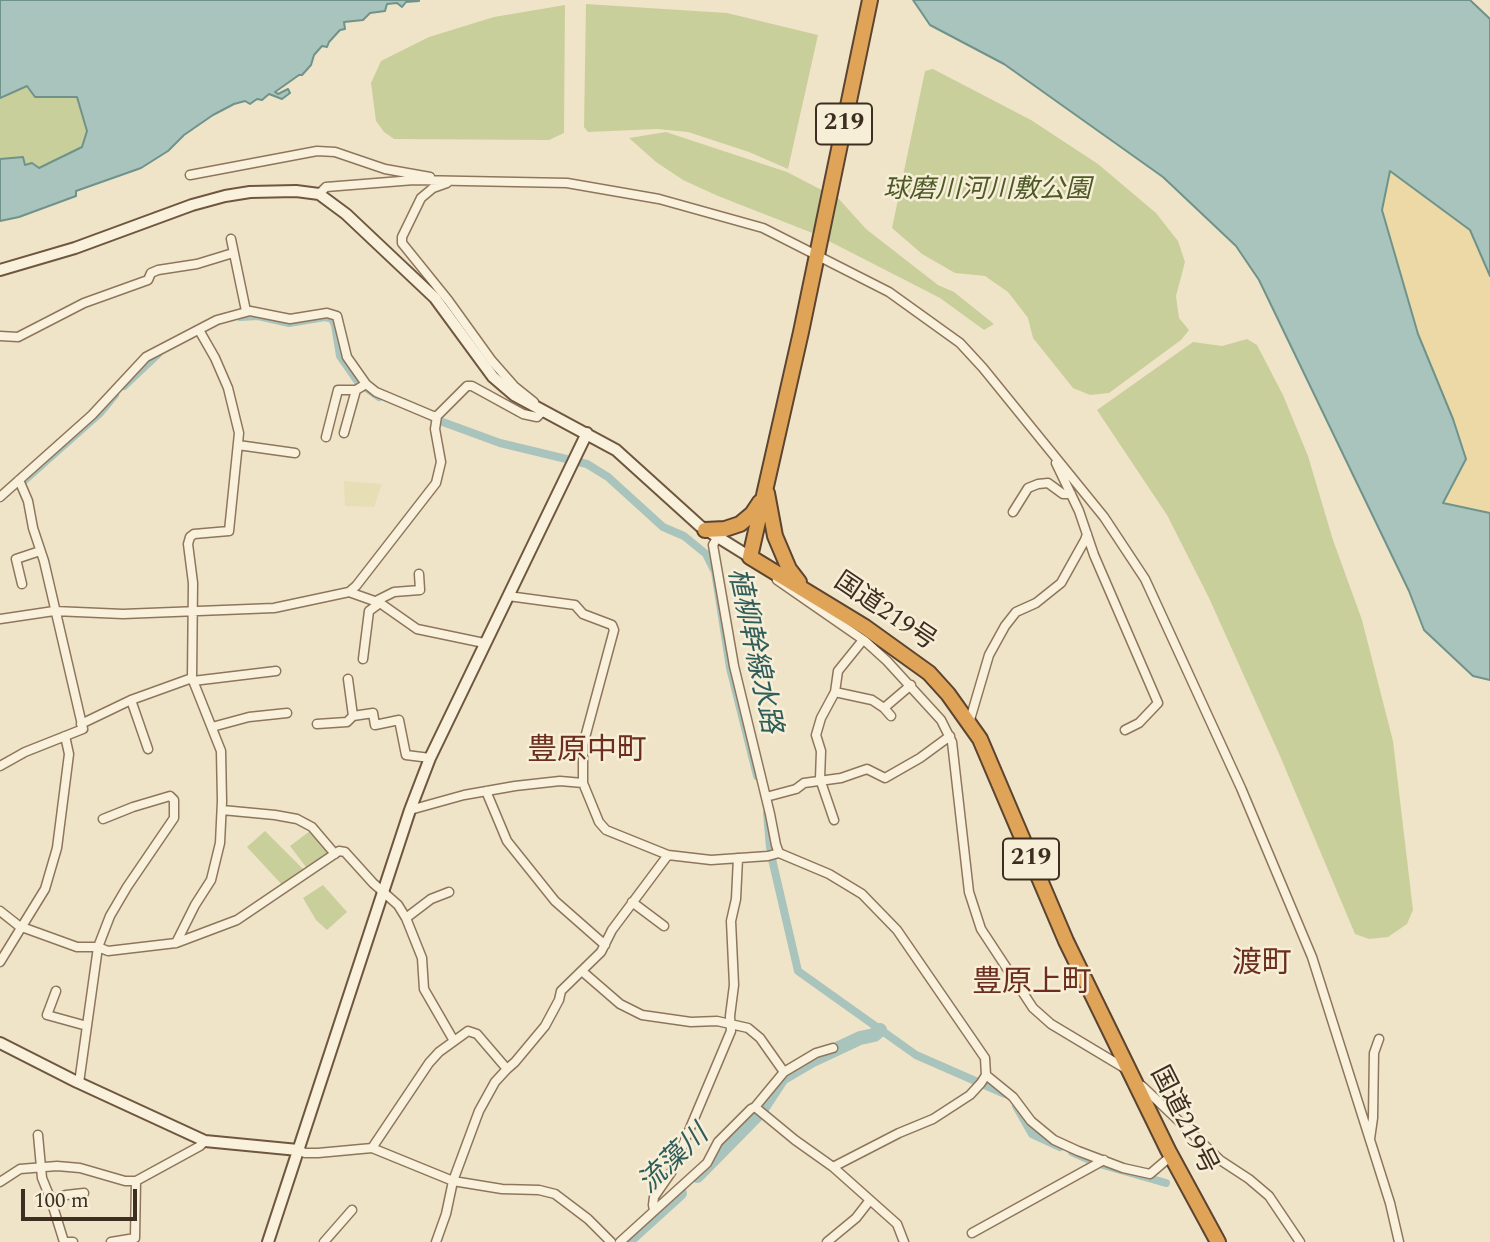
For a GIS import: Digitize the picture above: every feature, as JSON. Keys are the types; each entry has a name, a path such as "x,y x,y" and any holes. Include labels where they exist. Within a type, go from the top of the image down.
{"highway":[{"name":"219","path":"750,557 802,332 870,0"},
{"path":"711,534 740,524 752,514 766,488"},
{"path":"766,488 775,536 789,569 804,589"},
{"name":"国道219号","path":"750,557 891,644 929,673 948,694 980,739 1066,941 1171,1156 1218,1242"}],"street":[{"path":"190,175 317,151 335,152 385,169 450,181"},
{"path":"319,194 326,187 414,180 568,183 623,192 763,228 816,258 845,268 889,292 961,343 1104,517 1145,579 1209,718 1312,957 1390,1203 1396,1240"},
{"path":"450,181 433,188 421,198 402,237 402,243 514,386 561,421"},
{"path":"0,270 75,248 192,205 225,196 250,192 296,191 319,194 346,214 435,298 493,377 514,395 616,450 711,534 750,557 782,584 863,640 911,685 941,720 952,742 969,892 981,929 1033,1008 1051,1024 1129,1071 1220,1160 1269,1196 1300,1242"},
{"path":"231,239 246,311"},
{"path":"0,337 18,337 84,303 148,280 151,273 158,270 197,264 233,253"},
{"path":"0,497 20,483 92,415 146,357 200,332 217,320 246,311 290,319 327,313 337,316 347,357 362,387 344,433"},
{"path":"176,943 211,880 220,843 222,810 221,751 192,679 193,583 188,544 194,534 229,531 238,445 238,424 228,388 200,332"},
{"path":"0,619 54,611 123,614 274,608 349,592 436,483 441,462 435,429 438,416 467,386 472,386 523,414 537,417 542,412"},
{"path":"326,438 338,390 362,387 438,416"},
{"path":"268,1242 383,890 430,758 587,433"},
{"path":"238,445 295,453"},
{"path":"1052,454 1158,703 1139,723 1125,730"},
{"path":"0,766 25,752 83,729 28,501 20,483"},
{"path":"1013,512 1028,488 1038,484 1048,483 1063,494 1070,494"},
{"path":"711,534 734,666 779,853"},
{"path":"969,723 989,654 1004,626 1016,612 1036,603 1061,583 1087,534"},
{"path":"22,583 16,559 40,551"},
{"path":"363,659 369,611 394,592 420,590 419,574"},
{"path":"349,592 378,602 417,629 484,643"},
{"path":"508,596 575,605 583,614 612,625 614,630 583,741 583,783 598,822 606,830 668,855 711,860 779,853 829,874 862,894 911,946 985,1058 986,1075 970,1095 933,1119 833,1167"},
{"path":"834,820 820,779 821,751 816,735 821,718 835,692 838,671 863,640"},
{"path":"81,724 131,700 192,679 276,671"},
{"path":"348,679 353,716"},
{"path":"884,708 911,685"},
{"path":"835,692 872,700 891,716"},
{"path":"131,700 148,749"},
{"path":"212,727 249,717 287,713"},
{"path":"317,724 347,722 353,716 373,713 375,724 399,720 406,755 430,758"},
{"path":"0,962 45,889 57,848 69,754 65,736"},
{"path":"766,797 786,793 804,783 841,778 851,772 867,769 885,778 920,758 950,736"},
{"path":"410,810 486,791 560,781 583,783"},
{"path":"486,791 508,841 555,901 605,945"},
{"path":"79,1083 98,947 110,916 127,887 174,818 174,800 170,796 103,819"},
{"path":"222,810 275,814 297,819 312,827 335,854"},
{"path":"0,911 23,928 77,947 98,947 108,951 176,943 237,920 339,851 345,852 373,883 398,905 406,918 422,958 424,989 454,1041"},
{"path":"436,1242 446,1214 453,1181 479,1111 495,1082 545,1026 561,991 601,952 632,902 668,855"},
{"path":"654,1210 654,1197 672,1171 731,1031 734,985 731,921 736,899 738,858"},
{"path":"406,918 431,899 449,892"},
{"path":"632,902 664,926"},
{"path":"583,972 620,1004 642,1015 691,1022 717,1020 753,1031 784,1072"},
{"path":"56,991 47,1015 87,1026"},
{"path":"372,1148 429,1063 468,1031 473,1031 507,1069"},
{"path":"1370,1142 1374,1053 1379,1039"},
{"path":"0,1043 205,1141 298,1150 305,1153 372,1148 453,1181 555,1194 588,1219 611,1242"},
{"path":"620,1242 707,1163 718,1143 755,1107 784,1072 816,1053 833,1048"},
{"path":"986,1075 1013,1097 1031,1121 1054,1140 1123,1168 1150,1174 1171,1156"},
{"path":"755,1107 833,1167 897,1224 904,1242"},
{"path":"38,1135 42,1178 64,1242 73,1242"},
{"path":"0,1182 20,1170 42,1167 80,1168 125,1181 136,1181 205,1141"},
{"path":"972,1233 1104,1160"},
{"path":"111,1242 135,1238 136,1181"},
{"path":"51,1199 84,1194"},
{"path":"827,1242 856,1218 870,1200"},
{"path":"324,1242 352,1210"}],"shaded area":[{"path":"344,481 382,484 374,507 345,506"}],"green space":[{"path":"586,4 727,13 818,35 788,169 749,152 688,132 657,129 588,132 584,127"},
{"path":"565,5 564,133 549,140 394,139 384,132 376,121 371,83 381,61 429,37 494,17"},
{"name":"球磨川河川敷公園","path":"933,69 1031,120 1098,164 1156,213 1178,241 1185,262 1176,296 1179,318 1189,330 1181,340 1109,393 1090,395 1073,388 1033,338 1028,318 1008,292 985,276 955,273 922,254 892,228 925,71"},
{"path":"27,86 35,97 77,97 87,131 82,147 39,168 25,165 22,157 0,159 0,98"},
{"path":"666,132 787,172 839,199 866,229 994,324 984,330 940,298 815,234 683,180 656,162 629,138"},
{"path":"1247,339 1257,345 1283,395 1308,456 1333,540 1362,620 1393,741 1413,910 1407,924 1388,937 1369,939 1355,934 1280,756 1209,598 1167,515 1097,410 1193,342 1222,346"},
{"path":"265,831 306,872 284,887 247,847"},
{"path":"310,831 332,855 309,871 290,846"},
{"path":"323,885 347,912 327,930 316,920 303,898"}],"sand":[{"path":"1389,170 1470,230 1490,276 1490,513 1443,504 1453,419 1418,334 1382,210"}],"water":[{"path":"0,0 419,1 406,2 402,7 397,3 387,4 385,11 370,13 363,20 344,22 345,29 340,30 327,47 322,46 302,75 275,92 278,94 288,89 290,93 282,99 269,94 250,104 245,101 234,104 213,115 184,135 168,151 141,168 76,191 76,196 19,217 0,221 0,159 23,157 25,165 32,163 39,168 82,147 87,131 77,97 35,97 27,86 0,98"},
{"path":"913,0 1470,0 1490,19 1490,276 1470,230 1390,171 1382,210 1418,334 1453,419 1466,459 1443,503 1490,513 1490,680 1473,676 1424,630 1409,591 1259,280 1236,246 1163,177 1004,64 930,25"}],"waterway":[{"name":"植柳幹線水路","path":"240,317 258,316 289,323 325,317 332,319 340,356 358,382 379,397"},
{"name":"植柳幹線水路","path":"124,386 158,354"},
{"name":"植柳幹線水路","path":"18,486 100,413 115,395"},
{"name":"植柳幹線水路","path":"440,421 500,443 587,464 608,477 663,527 684,536 706,554 715,572 730,668 757,776"},
{"name":"植柳幹線水路","path":"767,813 770,848"},
{"name":"植柳幹線水路","path":"772,859 798,971 916,1055 1005,1094"},
{"name":"流藻川","path":"763,1107 782,1078 811,1061 860,1038 874,1035 880,1030"},
{"name":"植柳幹線水路","path":"1016,1106 1032,1134 1060,1147"},
{"name":"流藻川","path":"697,1176 757,1115"},
{"name":"植柳幹線水路","path":"1072,1152 1092,1161"},
{"name":"植柳幹線水路","path":"1103,1165 1166,1183"},
{"name":"流藻川","path":"626,1242 680,1193"}],"district":[{"name":"豊原中町","path":"587,753"},
{"name":"渡町","path":"1262,966"},
{"name":"豊原上町","path":"1032,985"}]}
